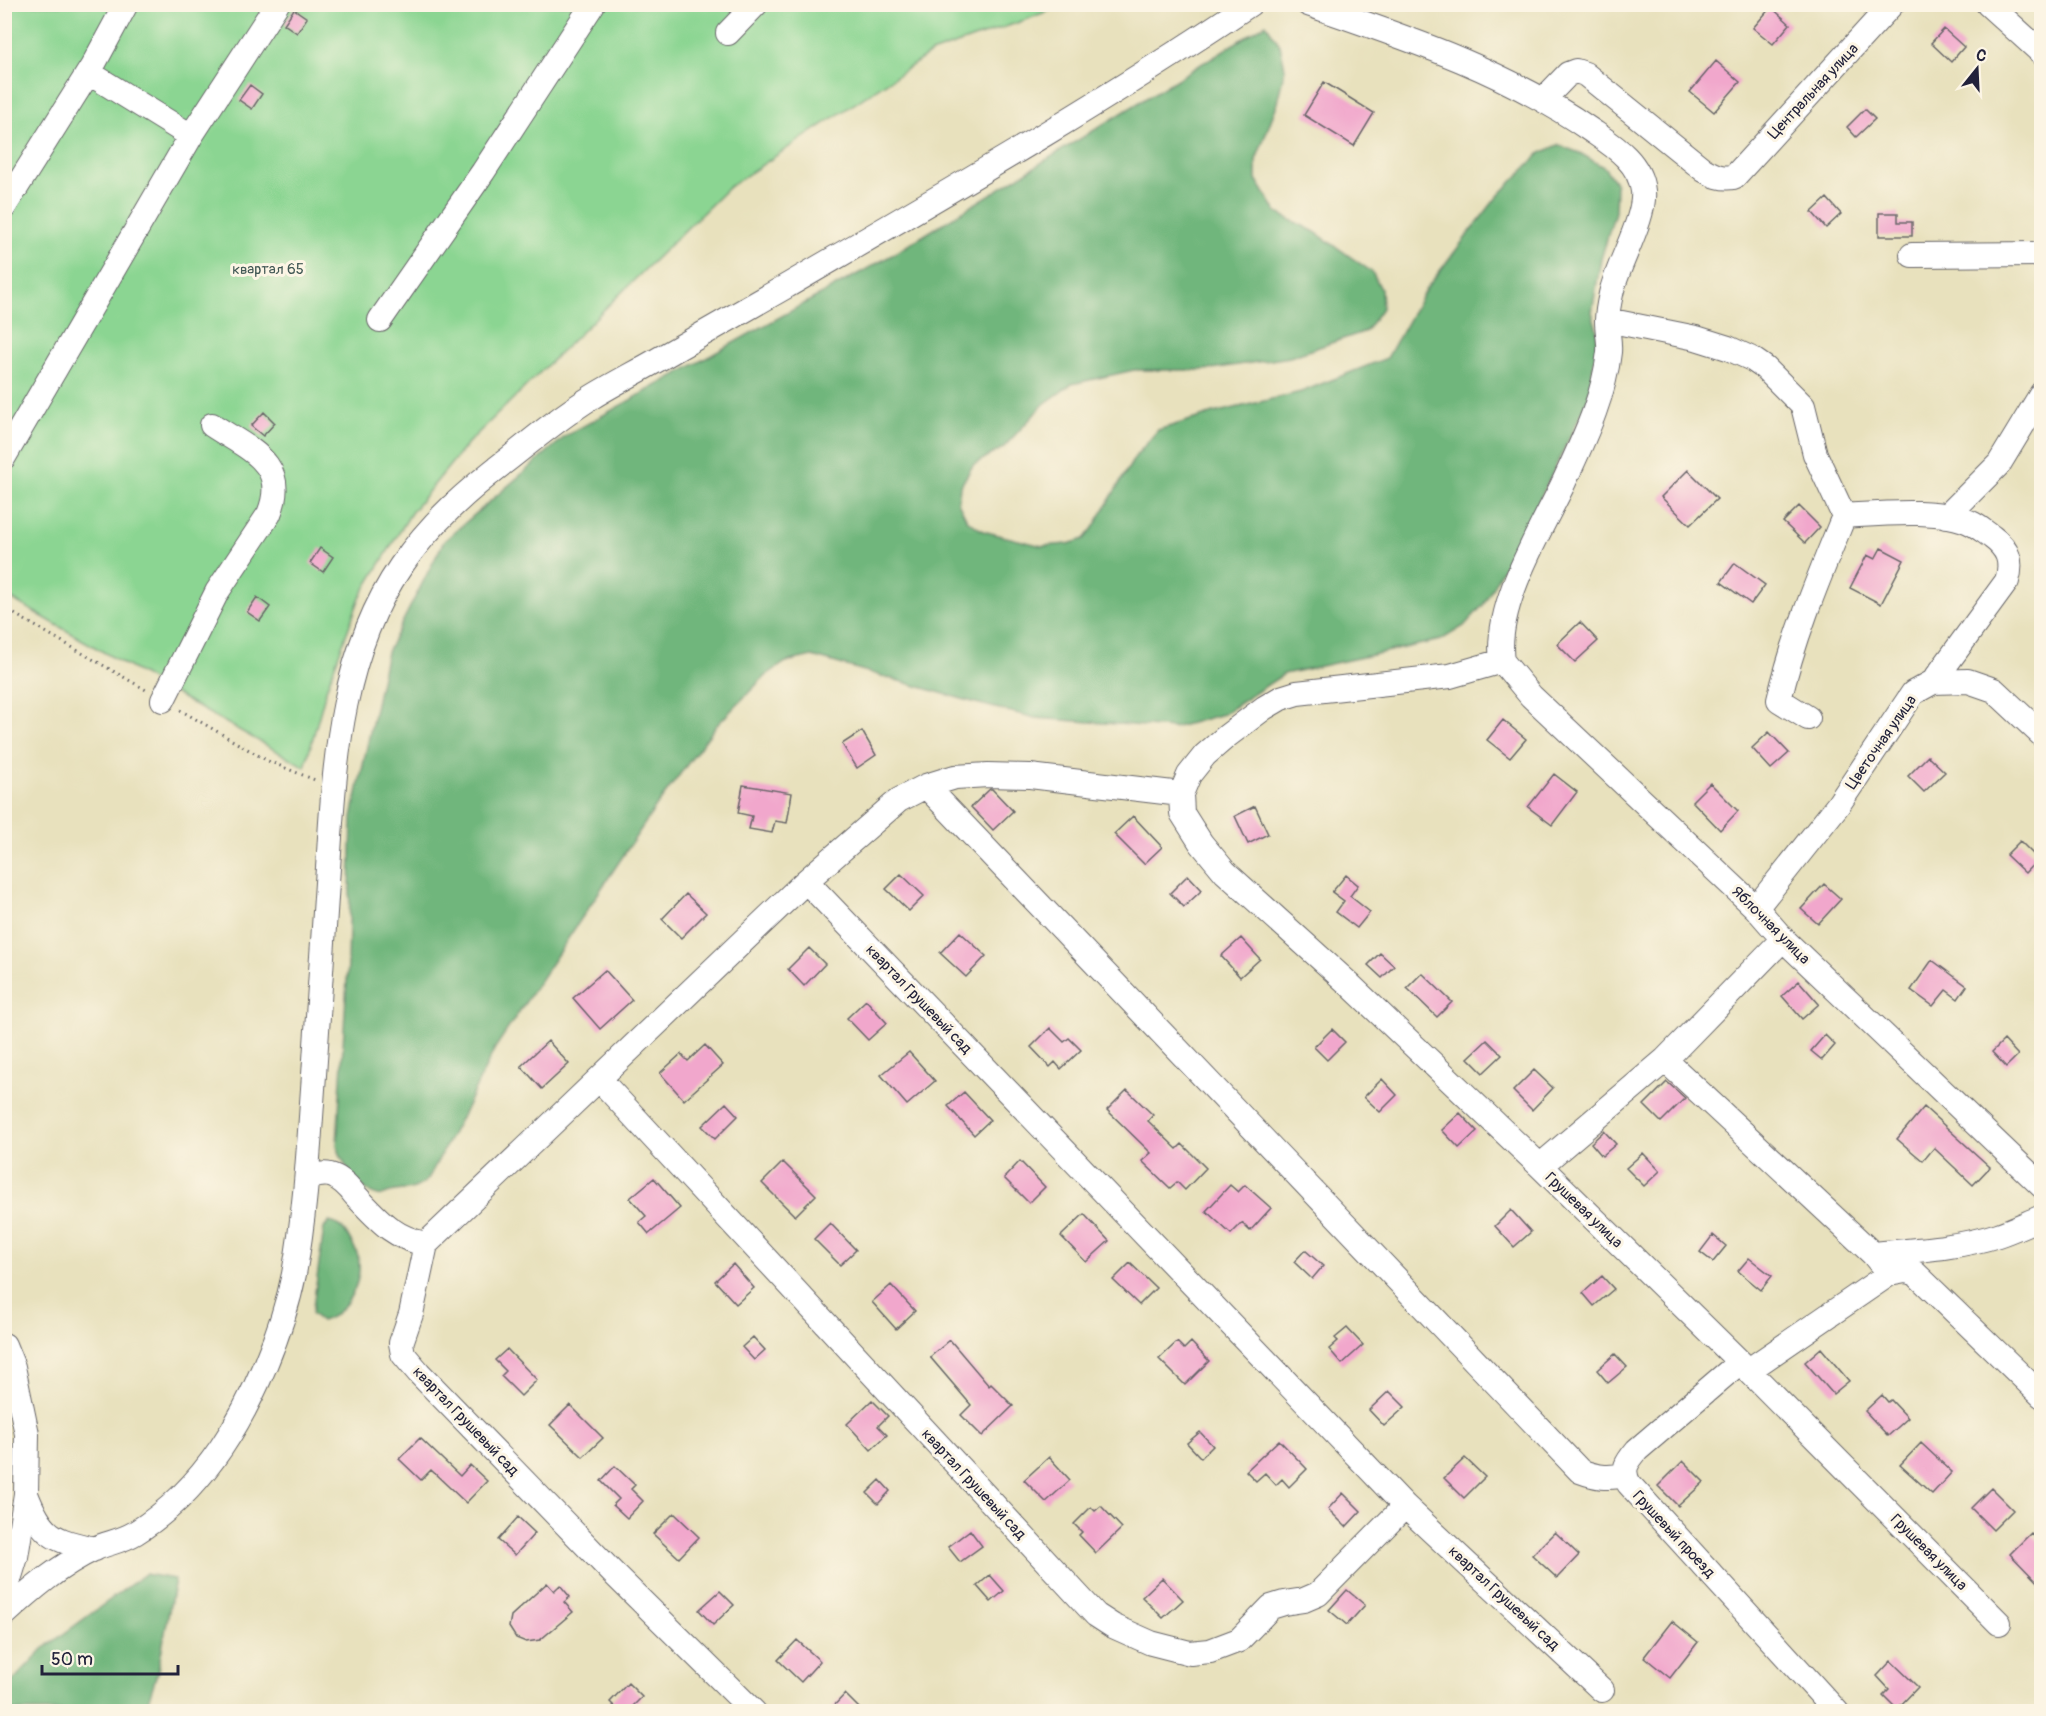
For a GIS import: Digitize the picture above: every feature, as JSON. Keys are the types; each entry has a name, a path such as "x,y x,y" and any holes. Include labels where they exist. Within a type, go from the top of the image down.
{"street":[{"path":"4,207 92,67 126,4"},
{"path":"4,457 191,136 277,4"},
{"path":"380,321 483,172 593,4"},
{"path":"728,33 756,4"},
{"path":"4,1615 30,1591 59,1570 95,1549 129,1537 167,1510 190,1487 222,1447 250,1398 275,1338 293,1276 307,1178 333,788 344,711 355,666 377,609 391,582 419,542 466,492 593,396 1069,119 1216,14 1250,4"},
{"path":"307,1178 321,1174 331,1175 342,1182 397,1235 426,1244 806,881 899,800 926,786 955,777 1030,776 1180,794 1189,775 1205,755 1236,729 1281,698 1297,693 1450,676 1502,661 1500,647 1505,615 1517,581 1527,555 1581,444 1597,404 1609,350 1607,320 1612,288 1639,215 1643,192 1639,175 1625,155 1544,99 1420,42 1308,4"},
{"name":"Центральная улица","path":"1544,99 1576,70 1585,74 1704,171 1716,177 1734,177 1892,4"},
{"path":"1988,4 2042,53"},
{"path":"92,67 94,76 100,81 191,136"},
{"path":"1912,255 2042,254"},
{"path":"1607,320 1696,338 1728,348 1752,359 1765,369 1803,406 1815,454 1844,516 1810,597 1789,659 1779,700 1808,718"},
{"path":"1947,516 1999,464 2042,393"},
{"path":"163,700 217,592 269,514 274,501 276,489 272,472 258,455 212,425"},
{"path":"1844,516 1890,513 1947,516 1972,523 2002,545 2011,568 2007,580 1933,682"},
{"name":"Яблочная улица","path":"1502,661 1531,696 1756,908 1783,939 2042,1186"},
{"path":"1933,682 1968,681 1994,690 2042,735"},
{"name":"Цветочная улица","path":"1756,908 1838,805 1913,693 1933,682"},
{"path":"926,786 1580,1471 1594,1477 1610,1478 1624,1475"},
{"name":"Грушевая улица","path":"1180,794 1182,813 1201,843 1225,872 1350,985 1540,1166 1744,1366 1999,1623"},
{"name":"квартал Грушевый сад","path":"806,881 1405,1506 1602,1690"},
{"path":"1540,1166 1665,1060 1783,939"},
{"path":"1665,1060 1873,1254 1889,1274 1905,1271 1915,1274 2042,1396"},
{"name":"квартал Грушевый сад","path":"600,1080 1096,1615 1113,1626 1151,1643 1191,1653 1210,1651 1239,1640 1271,1607 1304,1600 1318,1594 1405,1506"},
{"path":"1873,1254 1969,1242 1998,1235 2042,1217"},
{"name":"квартал Грушевый сад","path":"426,1244 411,1314 400,1343 403,1354 612,1572 754,1712"},
{"name":"Грушевый проезд","path":"1837,1712 1629,1484 1624,1475 1628,1461 1637,1450 1744,1366 1889,1274"},
{"path":"4,1345 13,1367 27,1434 26,1494 16,1557 4,1596"},
{"path":"26,1494 34,1516 48,1534 69,1544 95,1549"}],"green space":[{"name":"квартал 65","path":"5,5 1063,5 931,53 729,187 468,443 411,513 360,597 327,687 305,767 5,595"},
{"path":"1266,24 1280,45 1285,68 1276,107 1256,160 1256,179 1277,213 1315,232 1372,272 1381,289 1382,308 1366,331 1290,357 1205,370 1134,370 1072,384 1044,404 1003,448 973,465 960,487 958,502 967,520 983,531 1042,546 1068,544 1084,539 1093,528 1135,457 1158,430 1214,413 1301,392 1387,358 1426,289 1497,197 1539,154 1558,145 1580,153 1605,168 1616,184 1615,212 1601,259 1592,312 1597,330 1597,344 1588,399 1539,501 1483,605 1464,626 1441,640 1284,674 1223,714 1173,728 1035,718 812,656 786,662 765,676 715,727 657,805 495,1048 428,1179 415,1188 393,1191 381,1196 365,1189 347,1169 337,1145 348,963 352,817 387,652 444,541 567,435 892,255"},
{"path":"329,1222 343,1229 348,1235 358,1254 359,1266 356,1286 351,1296 338,1312 321,1321 312,1314 324,1228"},
{"path":"145,1574 175,1579 158,1670 145,1711 5,1711 5,1689 43,1649"}],"building":[{"path":"1771,7 1790,24 1773,44 1753,28"},
{"path":"294,9 307,18 297,33 284,24"},
{"path":"1944,29 1964,47 1951,62 1931,43"},
{"path":"1716,61 1740,82 1714,112 1690,92"},
{"path":"1324,82 1374,113 1354,146 1304,115"},
{"path":"250,85 262,94 252,109 239,100"},
{"path":"1865,109 1875,119 1856,137 1847,127"},
{"path":"1827,198 1841,214 1826,228 1812,212"},
{"path":"1879,213 1898,213 1898,222 1912,222 1912,236 1879,236"},
{"path":"264,412 275,423 263,436 251,426"},
{"path":"1688,470 1717,499 1690,525 1661,497"},
{"path":"1799,506 1820,527 1805,543 1783,522"},
{"path":"320,548 333,557 323,572 310,563"},
{"path":"1881,548 1904,560 1881,604 1850,588 1867,555 1875,559"},
{"path":"1735,563 1765,585 1751,604 1721,582"},
{"path":"257,597 270,607 260,621 247,612"},
{"path":"1580,622 1598,641 1575,662 1557,644"},
{"path":"1503,720 1526,739 1510,758 1487,740"},
{"path":"862,731 876,755 857,768 842,744"},
{"path":"1769,732 1789,753 1771,769 1752,748"},
{"path":"1928,756 1945,772 1924,792 1908,776"},
{"path":"1554,774 1577,792 1552,825 1528,807"},
{"path":"1710,783 1738,811 1720,830 1692,801"},
{"path":"743,785 792,793 787,823 775,821 772,833 749,829 752,816 738,813"},
{"path":"990,789 1013,811 993,830 971,807"},
{"path":"1255,806 1268,834 1248,844 1235,816"},
{"path":"1133,816 1162,847 1144,864 1114,834"},
{"path":"2020,841 2038,859 2025,873 2006,855"},
{"path":"901,874 924,896 909,911 886,889"},
{"path":"1188,875 1202,890 1184,907 1170,893"},
{"path":"1346,875 1358,885 1350,896 1370,912 1357,928 1336,912 1344,901 1332,892"},
{"path":"1824,884 1841,899 1818,924 1801,909"},
{"path":"686,894 706,913 681,938 662,919"},
{"path":"960,932 986,956 966,977 940,953"},
{"path":"1241,938 1260,959 1240,977 1221,956"},
{"path":"809,948 825,964 804,986 788,969"},
{"path":"1380,953 1394,966 1382,978 1368,965"},
{"path":"1932,960 1967,986 1958,999 1946,990 1933,1006 1911,990"},
{"path":"605,970 632,1000 600,1029 573,998"},
{"path":"1422,973 1452,1002 1437,1017 1407,988"},
{"path":"1799,981 1819,1004 1802,1019 1782,996"},
{"path":"866,1000 887,1023 868,1040 847,1018"},
{"path":"1050,1028 1064,1042 1069,1038 1081,1050 1061,1069 1055,1062 1050,1067 1031,1047"},
{"path":"1332,1029 1345,1042 1327,1060 1314,1047"},
{"path":"1825,1035 1835,1045 1822,1060 1811,1051"},
{"path":"1487,1040 1502,1055 1483,1073 1468,1058"},
{"path":"2004,1040 2018,1055 2006,1067 1992,1052"},
{"path":"548,1041 569,1064 542,1089 521,1066"},
{"path":"705,1045 723,1065 684,1100 660,1073 681,1054 688,1061"},
{"path":"909,1052 935,1081 907,1105 881,1075"},
{"path":"1534,1070 1553,1088 1532,1110 1513,1091"},
{"path":"1382,1079 1397,1095 1380,1112 1364,1097"},
{"path":"1667,1082 1685,1098 1661,1122 1644,1105"},
{"path":"1127,1090 1153,1115 1148,1121 1177,1149 1182,1144 1206,1168 1185,1190 1177,1182 1170,1188 1142,1161 1151,1153 1107,1110"},
{"path":"964,1092 990,1120 974,1135 948,1106"},
{"path":"726,1103 738,1116 715,1139 702,1126"},
{"path":"1924,1107 1990,1167 1973,1185 1934,1148 1923,1161 1897,1139"},
{"path":"1460,1113 1477,1131 1459,1148 1442,1130"},
{"path":"1604,1131 1616,1144 1602,1156 1591,1143"},
{"path":"1643,1153 1660,1171 1644,1186 1626,1168"},
{"path":"1020,1161 1045,1187 1029,1203 1004,1178"},
{"path":"783,1162 816,1195 795,1216 762,1183"},
{"path":"654,1178 680,1208 649,1234 639,1222 646,1216 630,1198"},
{"path":"1230,1185 1238,1192 1245,1185 1271,1208 1250,1231 1242,1223 1231,1234 1206,1211"},
{"path":"1511,1210 1531,1232 1514,1247 1495,1226"},
{"path":"1084,1214 1109,1241 1086,1262 1061,1236"},
{"path":"830,1223 856,1250 840,1265 814,1239"},
{"path":"1713,1235 1726,1246 1713,1262 1700,1252"},
{"path":"1305,1250 1323,1266 1312,1279 1294,1262"},
{"path":"1749,1258 1772,1276 1761,1290 1738,1271"},
{"path":"1130,1263 1156,1288 1139,1305 1113,1280"},
{"path":"733,1264 754,1288 736,1304 715,1281"},
{"path":"1602,1276 1614,1289 1594,1306 1583,1293"},
{"path":"891,1285 915,1311 896,1329 872,1302"},
{"path":"1347,1328 1363,1345 1342,1364 1329,1349 1338,1341 1335,1338"},
{"path":"753,1337 765,1350 754,1360 742,1347"},
{"path":"950,1340 989,1386 991,1384 1013,1406 982,1436 961,1415 971,1405 930,1357"},
{"path":"1177,1342 1184,1349 1191,1342 1209,1361 1185,1385 1159,1359"},
{"path":"1821,1348 1849,1381 1833,1394 1805,1362"},
{"path":"507,1349 537,1380 521,1396 501,1376 506,1371 495,1360"},
{"path":"1615,1354 1627,1367 1608,1383 1597,1370"},
{"path":"1389,1391 1405,1407 1384,1426 1369,1410"},
{"path":"1882,1395 1888,1402 1891,1400 1908,1418 1888,1436 1865,1411"},
{"path":"872,1400 888,1416 878,1426 887,1435 871,1450 847,1424"},
{"path":"570,1405 603,1438 583,1457 550,1425"},
{"path":"1200,1432 1213,1446 1201,1458 1187,1443"},
{"path":"420,1438 460,1476 470,1465 487,1481 466,1503 431,1470 421,1480 399,1459"},
{"path":"1279,1440 1307,1469 1289,1487 1282,1479 1276,1485 1265,1473 1256,1481 1246,1471"},
{"path":"1921,1443 1952,1472 1932,1494 1900,1465"},
{"path":"1049,1457 1070,1480 1046,1502 1024,1480"},
{"path":"1465,1458 1485,1477 1464,1498 1444,1478"},
{"path":"1683,1461 1704,1482 1678,1506 1658,1486"},
{"path":"615,1466 635,1485 631,1489 643,1501 627,1518 613,1505 619,1499 601,1481"},
{"path":"880,1480 890,1491 878,1504 867,1493"},
{"path":"1991,1488 2013,1510 1993,1530 1971,1508"},
{"path":"1343,1493 1361,1511 1346,1527 1328,1509"},
{"path":"1101,1506 1122,1528 1096,1553 1079,1535 1082,1532 1074,1524 1091,1507 1095,1511"},
{"path":"674,1513 699,1537 679,1558 653,1534"},
{"path":"518,1517 535,1533 515,1555 498,1540"},
{"path":"970,1530 982,1546 960,1562 948,1547"},
{"path":"1555,1532 1579,1555 1557,1578 1532,1555"},
{"path":"2031,1533 2042,1544 2042,1587 2010,1554"},
{"path":"990,1575 1004,1591 991,1602 977,1586"},
{"path":"1162,1578 1183,1600 1163,1618 1142,1597"},
{"path":"547,1583 554,1591 560,1585 570,1597 564,1602 573,1612 540,1640 526,1642 516,1638 509,1627 511,1616"},
{"path":"1347,1590 1365,1605 1347,1625 1329,1610"},
{"path":"720,1591 734,1605 713,1625 699,1610"},
{"path":"1672,1621 1698,1642 1670,1678 1644,1657"},
{"path":"797,1640 820,1661 801,1682 778,1660"},
{"path":"1891,1661 1918,1687 1897,1709 1883,1695 1889,1689 1877,1676"},
{"path":"628,1683 642,1697 627,1712 620,1712 610,1702"},
{"path":"845,1694 863,1712 828,1712"}]}
